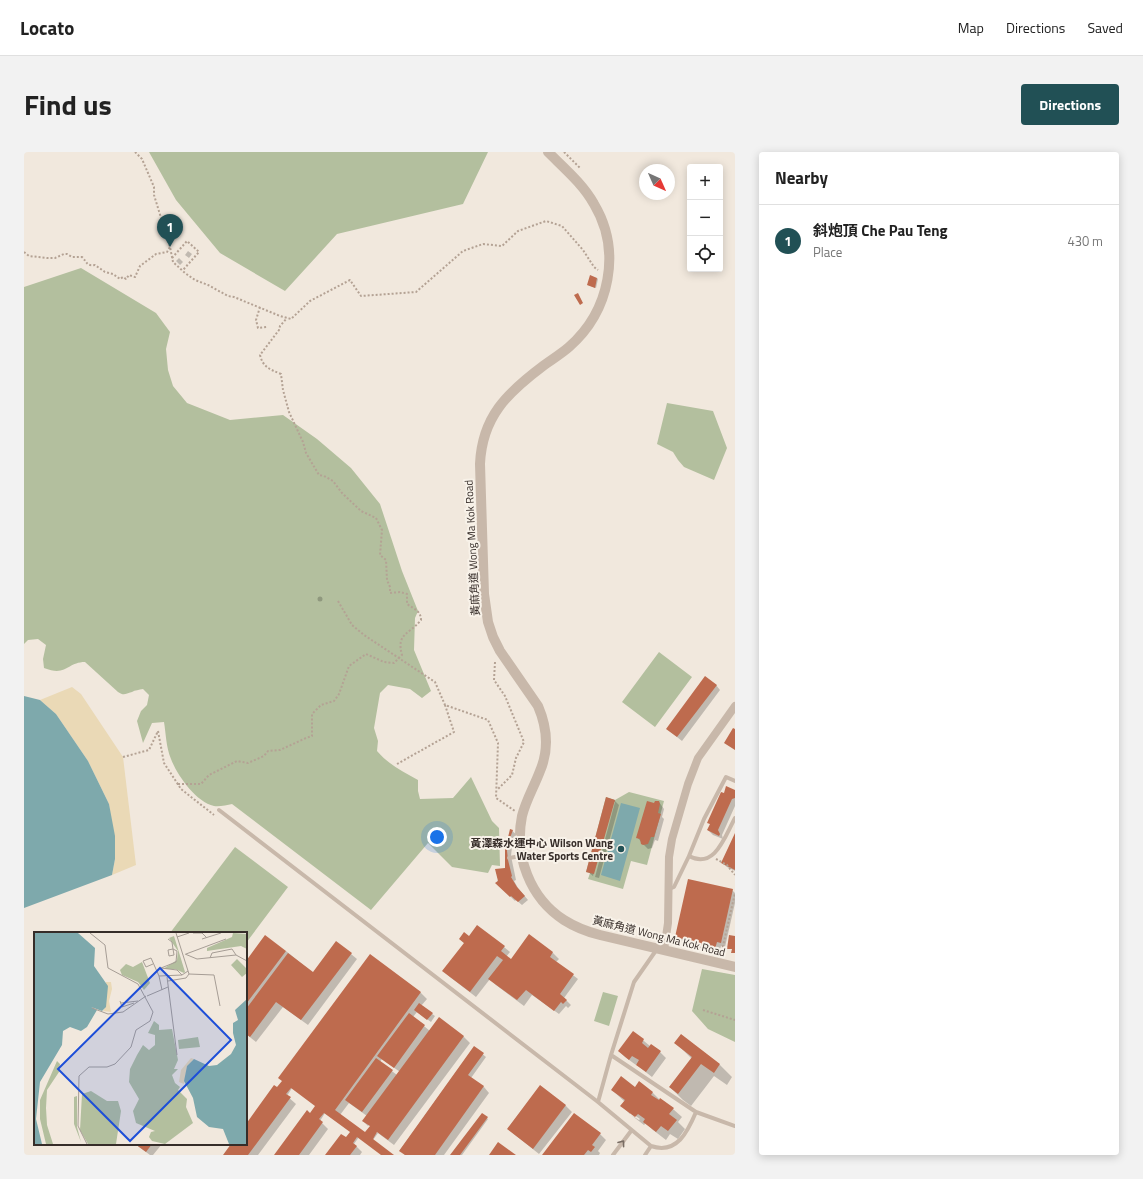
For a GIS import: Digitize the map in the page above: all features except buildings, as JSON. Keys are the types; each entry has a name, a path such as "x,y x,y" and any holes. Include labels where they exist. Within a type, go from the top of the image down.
{"street":[{"name":"黃麻角道 Wong Ma Kok Road","path":"548,152 584,189 594,203 599,212 608,242 610,262 606,288 600,305 590,324 568,348 533,374 508,396 494,413 485,433 482,447 480,464 484,594 488,622 496,644 538,706 546,732 546,750 542,766 528,798 523,816 520,833 521,856 526,873 534,889 546,905 563,920 591,932 735,967"},
{"path":"661,950 668,923 668,862 671,844 690,777 698,758 735,706"}],"lane":[{"path":"668,889 674,887 689,856 704,818 726,777 735,781"},
{"path":"219,810 598,1102 651,1146 658,1150 664,1151 674,1147 686,1132 696,1112"},
{"path":"689,856 696,860 711,857 717,852 735,818"},
{"path":"509,858 521,856"},
{"path":"598,1102 634,982 661,950"},
{"path":"611,1055 696,1112 735,1126"},
{"path":"613,1155 632,1131"},
{"path":"645,1155 651,1146"}],"path":[{"path":"135,152 142,159 154,187 154,195 170,247 173,262 194,280 208,285 228,296 290,319 310,301 350,280 361,296 416,292 463,251 483,244 502,246 518,231 546,221 562,226 594,267 608,279"},
{"path":"564,152 581,169"},
{"path":"172,258 187,241 199,252 183,270"},
{"path":"24,252 29,256 47,258 55,258 64,254 72,257 82,257 87,265 95,265 105,272 113,274 120,279 123,277 126,279 129,275 135,277 140,266 156,254 166,252 170,247"},
{"path":"260,307 256,320 258,328 267,327"},
{"path":"178,784 201,784 209,775 237,761 248,763 264,756 268,751 280,750 312,736 312,714 321,705 334,701 339,694 349,666 366,654 384,662 394,663 402,655 400,648 401,639 421,620 421,615 417,610 407,604 406,594 400,592 390,593 390,587 387,580 386,560 380,555 382,530 376,518 361,511 342,494 333,481 319,475 306,453 303,442 289,412 283,390 281,374 270,370 262,363 260,355 287,318"},
{"path":"338,601 352,625 364,635 435,682 446,705 454,732 397,764"},
{"path":"496,644 494,680 505,696 524,742 516,758 512,775 496,791"},
{"path":"446,705 488,720 498,743 496,798 523,816"},
{"path":"123,757 149,750 158,731 164,763 181,789 214,815 219,810"},
{"path":"711,857 727,865 735,875"},
{"path":"721,955 735,893"},
{"path":"703,1010 735,1020"}],"green space":[{"path":"149,152 488,152 463,204 337,234 285,291 220,253 176,200"},
{"path":"81,268 156,313 170,332 166,349 168,370 173,386 187,403 230,420 283,415 317,439 351,468 380,504 402,571 418,611 415,618 414,650 431,691 422,698 410,689 388,685 380,693 374,728 378,741 377,751 391,764 418,780 420,799 453,798 471,777 492,821 499,828 500,866 492,865 488,873 452,867 428,843 371,910 232,804 214,806 194,794 182,780 171,759 167,745 164,722 152,723 143,743 137,721 141,711 147,705 149,695 143,689 122,694 85,662 74,664 58,671 44,668 43,659 46,645 38,639 28,640 24,644 24,287"},
{"path":"667,403 713,411 727,448 714,480 684,467 673,452 657,444"},
{"path":"659,652 692,677 655,727 622,702"},
{"name":"黃澤森水運中心 Wilson Wang Water Sports Centre","path":"629,792 664,801 647,865 631,861 623,889 588,879 590,873 586,872 606,797 615,800"},
{"path":"235,847 288,887 247,942 247,932 171,932"},
{"path":"702,969 735,975 735,1042 708,1029 692,1011"},
{"path":"603,992 618,996 609,1026 594,1021"}],"sand":[{"path":"72,687 81,694 123,757 136,865 112,875 115,859 109,804 88,761 56,714 40,700"}],"water":[{"path":"24,696 40,700 56,714 88,761 109,804 115,836 115,859 112,875 24,908"},
{"path":"621,803 640,808 620,881 601,875"}],"place":[{"name":"斜炮頂 Che Pau Teng","path":"170,247"},
{"name":"黃澤森水運中心 Wilson Wang Water Sports Centre","path":"621,849"}]}
